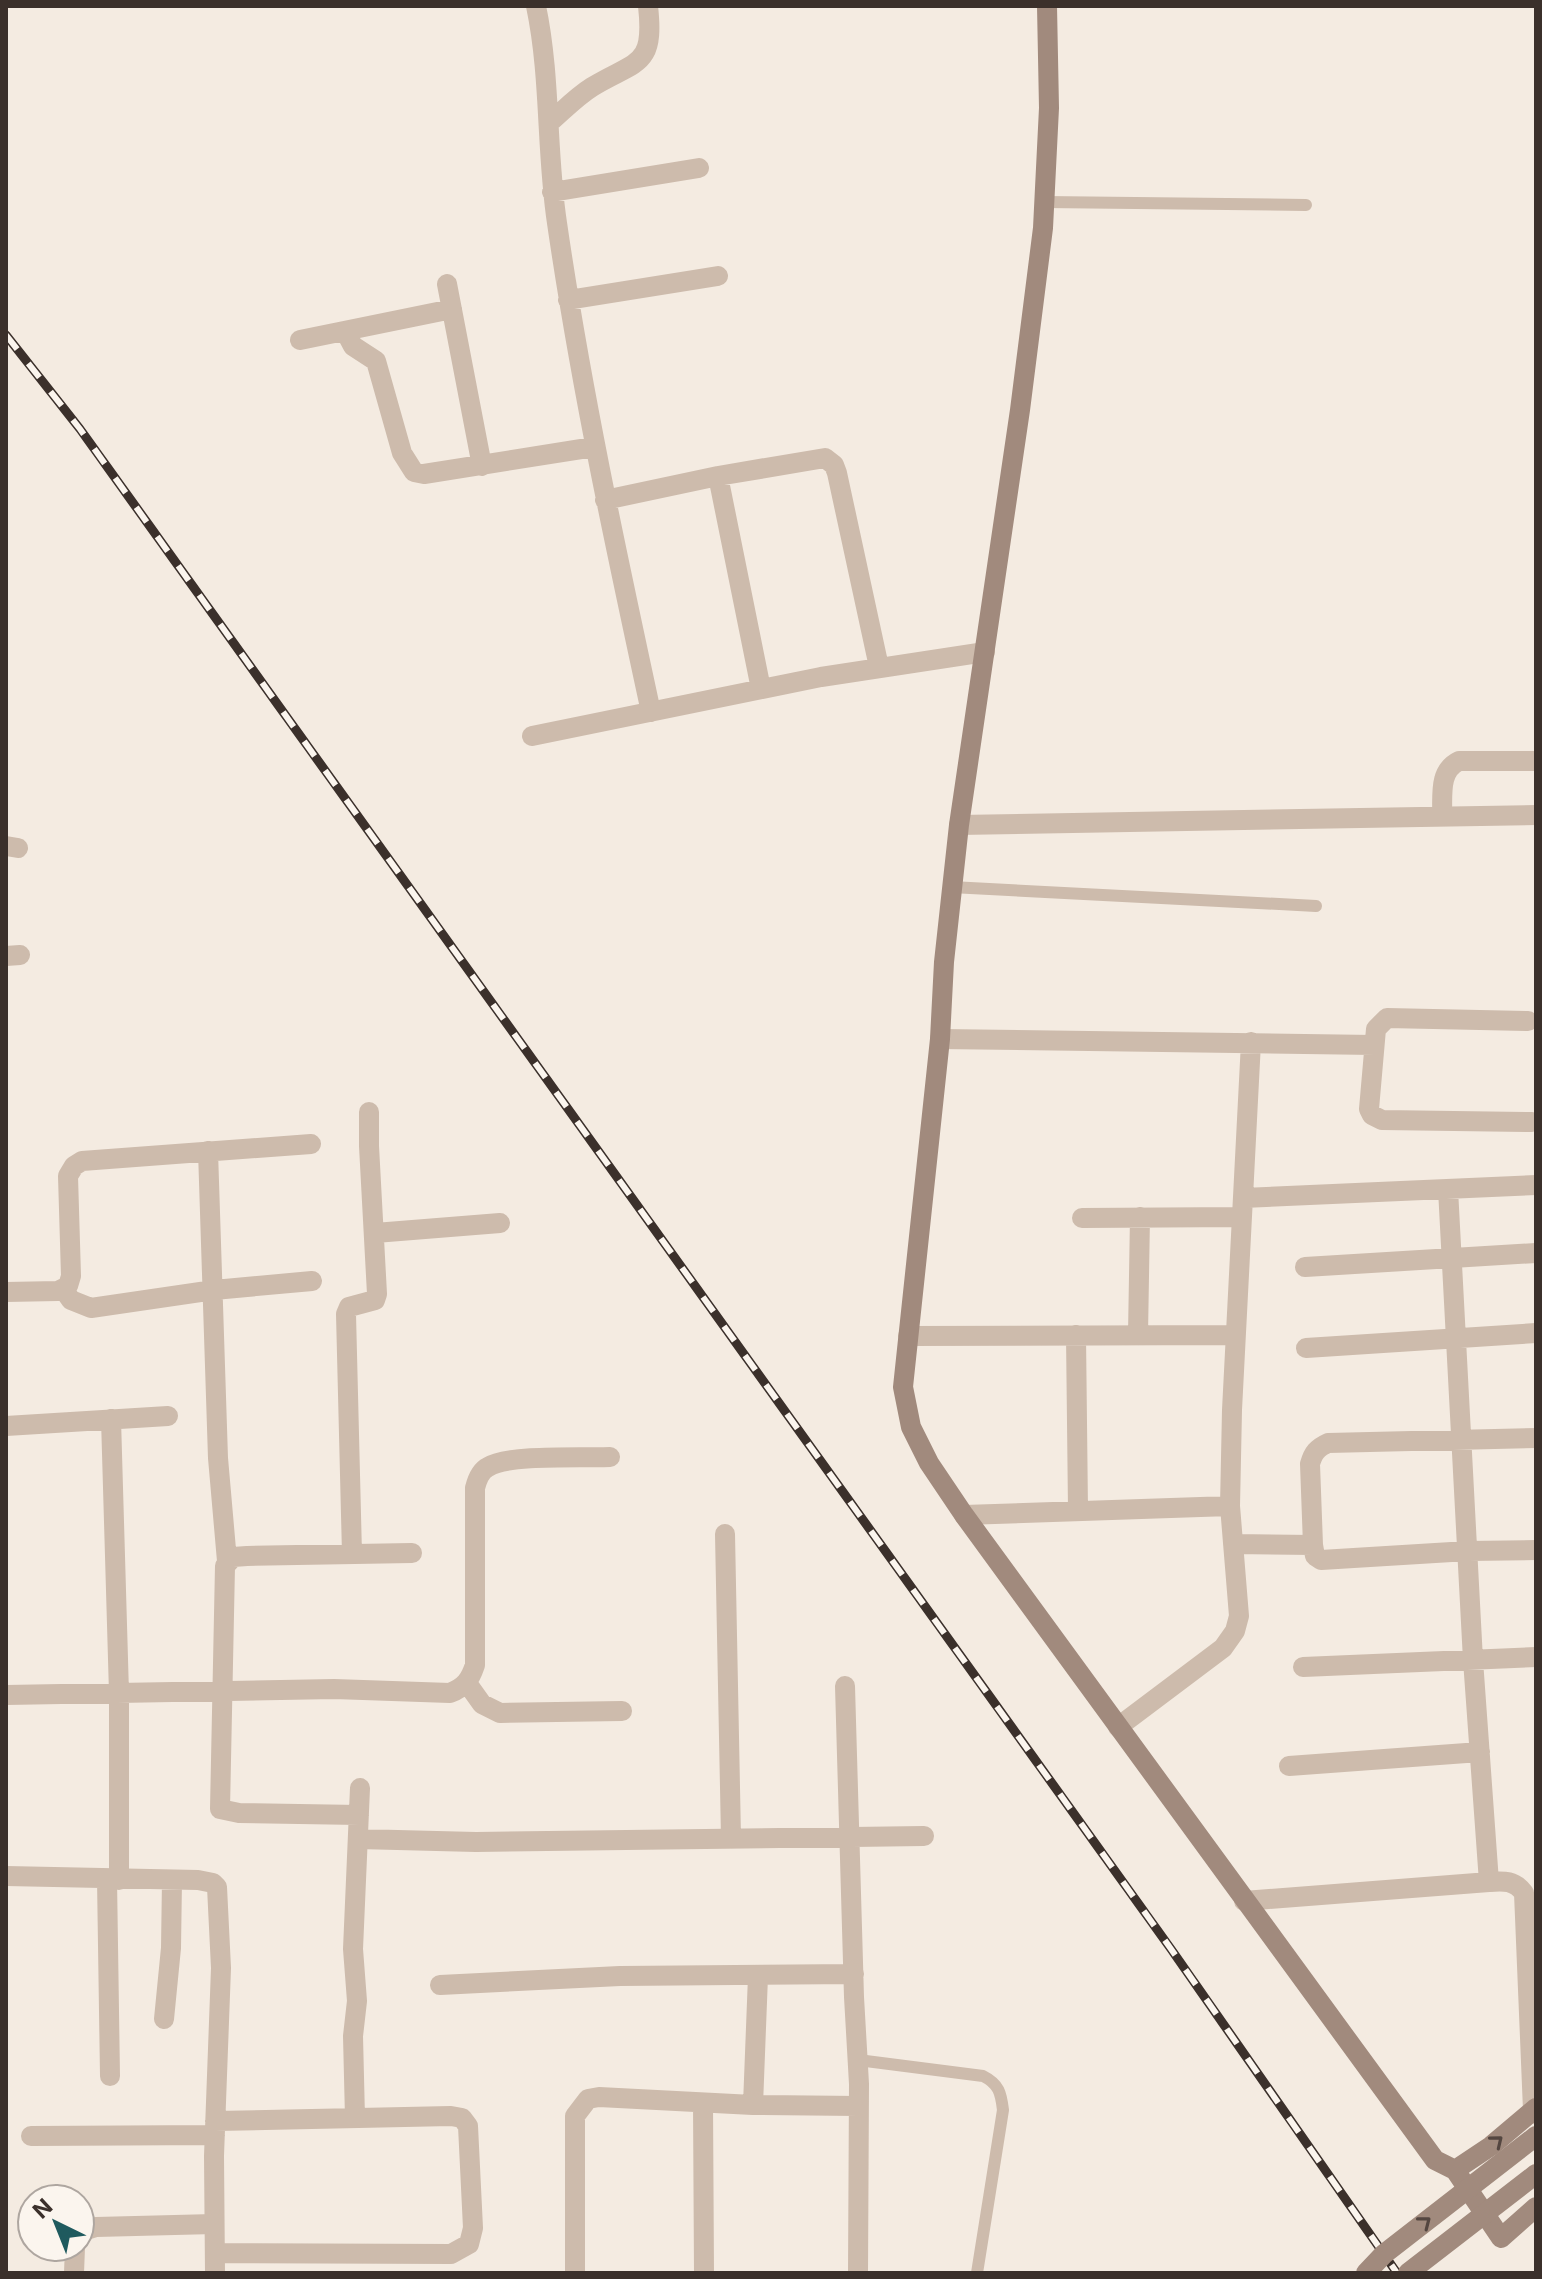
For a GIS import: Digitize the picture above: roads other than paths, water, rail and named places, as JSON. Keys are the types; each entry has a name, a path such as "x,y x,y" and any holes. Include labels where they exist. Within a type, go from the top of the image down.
{"street":[{"path":"536,6 549,123 552,192 568,300 594,447 651,712"},
{"path":"549,123 589,89 631,68 642,58 651,30 648,6"},
{"path":"1047,6 1049,108 1044,202 1020,410 951,887 940,1039 903,1387 911,1427 929,1463 964,1515 1435,2160 1455,2170 1501,2238 1536,2207"},
{"path":"552,192 699,168"},
{"path":"568,300 718,276"},
{"path":"447,284 482,466"},
{"path":"300,340 452,309"},
{"path":"345,331 353,346 376,361 402,453 414,472 424,474 482,466 594,447"},
{"path":"605,500 825,458 834,465 879,667"},
{"path":"718,476 761,689"},
{"path":"532,736 879,667 985,652"},
{"path":"1442,817 1444,775 1450,765 1459,761 1536,761"},
{"path":"959,825 1536,815"},
{"path":"1528,1021 1387,1018 1376,1029 1369,1109 1376,1118 1532,1122"},
{"path":"940,1039 1374,1045"},
{"path":"1118,1727 1223,1648 1235,1631 1239,1616 1230,1506 1235,1335 1251,1042"},
{"path":"352,1554 346,1314 349,1307 375,1300 369,1112"},
{"path":"6,1292 64,1290 68,1286 71,1276 68,1176 74,1166 82,1161 311,1144"},
{"path":"208,1151 218,1458 227,1561 220,1691 220,1809 239,1813 359,1815"},
{"path":"1082,1218 1140,1217 1448,1189 1536,1185"},
{"path":"1448,1189 1473,1660 1489,1882"},
{"path":"1138,1335 1140,1217"},
{"path":"375,1233 500,1223"},
{"path":"1305,1267 1536,1253"},
{"path":"64,1290 71,1300 91,1308 214,1290 312,1281"},
{"path":"1306,1348 1536,1333"},
{"path":"1076,1335 1078,1510"},
{"path":"908,1336 1235,1335"},
{"path":"6,1426 168,1416"},
{"path":"110,2076 119,1693 111,1419"},
{"path":"1536,1438 1328,1443 1318,1447 1310,1464 1313,1545 1315,1556 1321,1560 1536,1550"},
{"path":"6,1695 334,1689 440,1694 462,1689 475,1665 475,1488 478,1478 487,1467 509,1461 610,1457"},
{"path":"964,1515 1230,1506"},
{"path":"725,1534 731,1838"},
{"path":"1233,1544 1313,1545"},
{"path":"227,1561 233,1557 247,1556 412,1553"},
{"path":"1303,1667 1536,1657"},
{"path":"467,1683 482,1704 500,1713 622,1711"},
{"path":"845,1686 858,2060 858,2273"},
{"path":"1289,1766 1480,1752"},
{"path":"355,2118 353,2036 357,2001 353,1949 360,1788"},
{"path":"358,1839 476,1842 924,1836"},
{"path":"6,1876 208,1881 217,1887 221,1968 215,2128 215,2263 451,2254 469,2244 473,2228 467,2122 462,2118 355,2118 215,2128 31,2136"},
{"path":"164,2019 171,1948 172,1880"},
{"path":"1244,1901 1489,1882 1510,1881 1518,1885 1524,1893 1535,2111 1455,2170"},
{"path":"440,1985 620,1976 854,1974"},
{"path":"753,2105 758,1976"},
{"path":"575,2273 575,2116 588,2099 858,2106"},
{"path":"703,2103 704,2273"},
{"path":"1366,2273 1384,2254 1536,2136"},
{"path":"1408,2273 1536,2174"},
{"path":"96,2227 214,2224"}],"lane":[{"path":"1044,202 1306,205"},
{"path":"951,887 1316,906"},
{"path":"858,2060 983,2076 996,2083 1003,2110 977,2273"}],"railway":[{"path":"6,335 80,429 1171,1949 1397,2273"}]}
